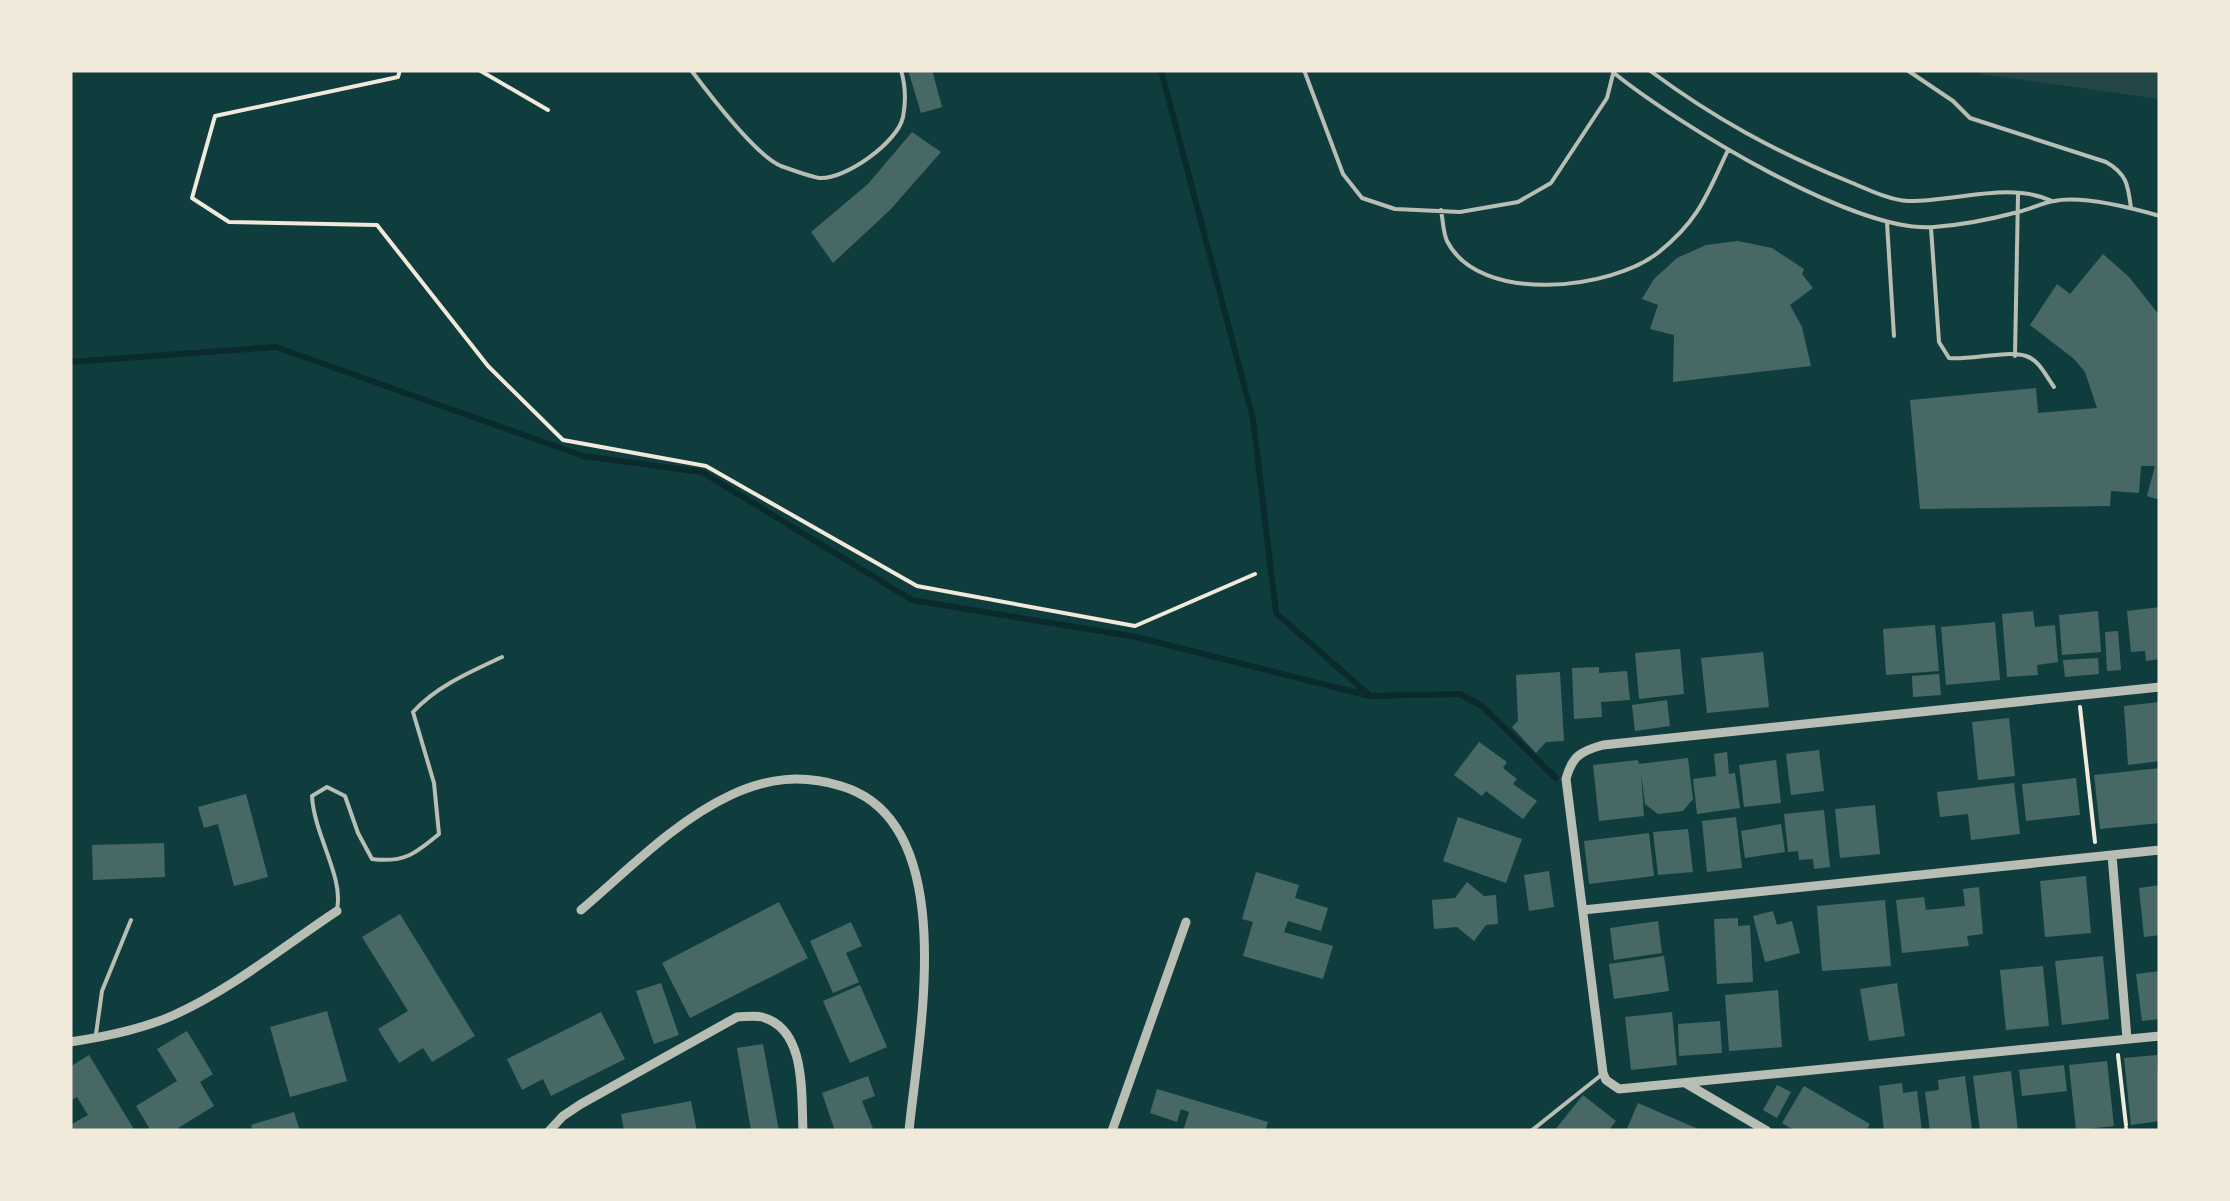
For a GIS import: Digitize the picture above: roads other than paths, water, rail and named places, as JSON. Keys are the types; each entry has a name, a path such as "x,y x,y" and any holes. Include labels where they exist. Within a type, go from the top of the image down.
{"street":[{"path":"2160,687 1603,745 1580,752 1570,763 1566,779 1604,1073 1606,1080 1619,1089 2160,1036"},
{"path":"580,910 688,820 730,795 780,778 813,778 853,790 885,814 904,841 920,884 924,973 910,1131"},
{"path":"1582,910 2160,850"},
{"path":"2112,855 2122,1040"},
{"path":"70,1042 172,1016 337,911"},
{"path":"1112,1131 1186,922"},
{"path":"549,1131 580,1104 737,1017 762,1017 782,1029 794,1048 800,1070 803,1131"},
{"path":"1687,1084 1768,1131"}],"lane":[{"path":"690,70 725,115 777,165 821,178 853,168 886,144 903,120 901,70"},
{"path":"1304,70 1344,174 1362,198 1395,210 1491,208 1518,202 1551,183 1607,98 1614,72 1728,150 1784,180 1888,223 1931,228 2015,213 2052,201"},
{"path":"1650,70 1734,130 1874,192 1904,201 2039,195 2052,201 2131,208 2160,216"},
{"path":"1907,70 1970,118 2122,170 2131,208"},
{"path":"1441,210 1446,239 1470,266 1522,284 1561,286 1597,280 1623,274 1657,254 1698,215 1728,150"},
{"path":"2015,356 2018,194"},
{"path":"1888,223 1894,336"},
{"path":"1931,228 1938,342 1943,352 1950,358 1962,359 2026,356 2054,387"},
{"path":"337,911 340,895 313,818 312,796 328,787 345,796 372,859 395,862 420,850 439,834 439,819 434,784 414,712 424,700 456,679 502,658"},
{"path":"96,1038 102,991 131,920"},
{"path":"1531,1131 1604,1073"}],"waterway":[{"path":"1161,70 1253,419 1276,613 1368,694"},
{"path":"70,362 276,347 583,456 702,472 912,600 1136,637 1370,696 1460,694 1482,706 1556,778"}]}
